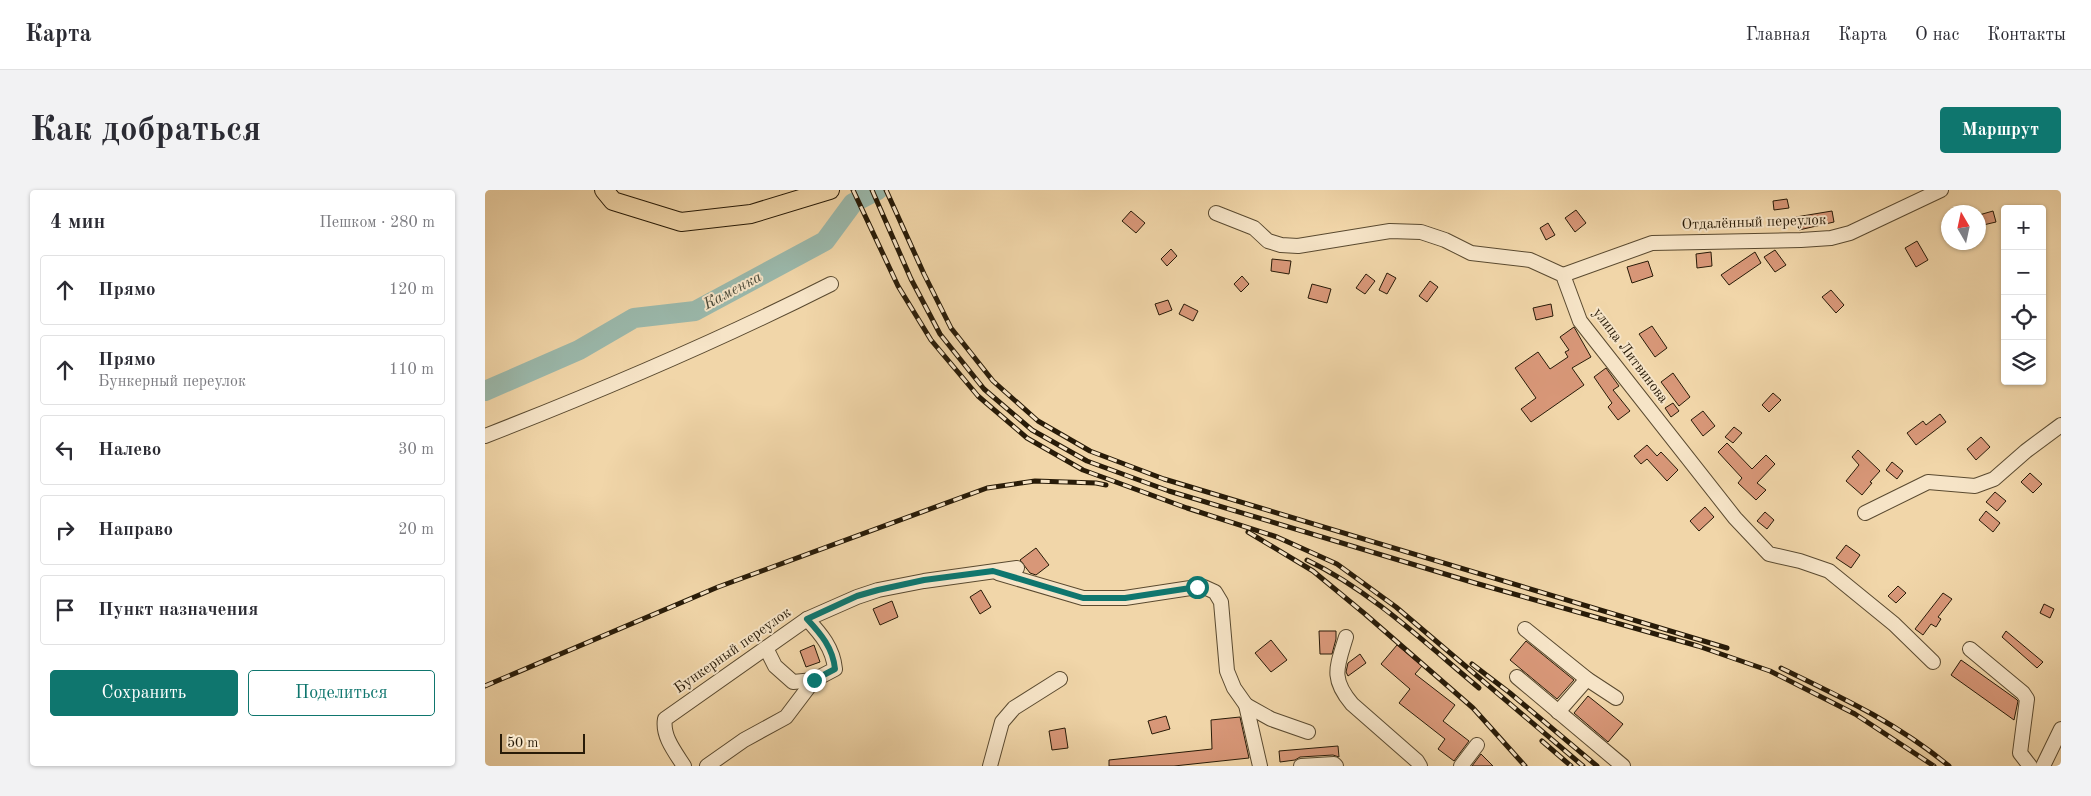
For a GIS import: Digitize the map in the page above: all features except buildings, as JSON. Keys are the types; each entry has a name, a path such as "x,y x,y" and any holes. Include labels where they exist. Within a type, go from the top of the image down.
{"main road":[{"path":"604,190 613,201 681,222 751,214 829,190"}],"street":[{"name":"Отдалённый переулок","path":"1563,275 1652,243 1831,238 1850,233 1941,190"},
{"path":"1216,213 1254,228 1268,241 1281,245 1298,246 1390,231 1421,232 1445,240 1471,253 1529,260 1563,275"},
{"name":"улица Литвинова","path":"1563,275 1580,321 1735,518 1769,554 1800,561 1829,571 1894,624 1933,662"},
{"path":"485,436 647,370 765,317 831,284"},
{"path":"1865,513 1911,488 1928,482 1975,486 1994,479 2026,451 2061,425"},
{"name":"Бункерный переулок","path":"684,766 668,740 663,726 665,719 807,619 857,596 878,590 924,580 1017,568"},
{"path":"993,571 1083,598 1125,598 1197,587 1204,587 1215,592 1221,602 1227,671 1233,688 1246,705 1271,719 1308,732"},
{"path":"766,648 775,666 793,682 814,680 835,669 834,658 823,636 807,619"},
{"path":"1525,629 1587,679 1616,698"},
{"path":"1346,637 1336,674 1343,693 1352,704 1417,760 1420,766"},
{"path":"1970,649 2023,693 2027,699 2020,753 2030,766"},
{"path":"1517,677 1623,766"},
{"path":"990,766 1002,722 1014,708 1059,679"},
{"path":"1559,712 1587,679"},
{"path":"707,766 744,740 786,717 814,680"},
{"path":"1246,705 1260,766"},
{"path":"2043,766 2061,729"},
{"path":"1461,766 1477,745"},
{"path":"1301,766 1334,764 1336,766"}],"waterway":[{"name":"Каменка","path":"485,391 579,350 634,318 695,311 825,241 853,203 878,190"}],"railway":[{"path":"853,190 898,286 931,340 978,396 1027,438 1083,470 1187,508 1277,537 1337,564 1396,607 1583,766"},
{"path":"872,190 911,279 940,334 984,389 1032,430 1087,461 1169,491 1475,583 1698,646 1770,671 1855,714 1934,766"},
{"path":"886,190 951,328 993,381 1038,421 1090,451 1164,479 1727,648"},
{"path":"485,686 718,587 987,488 1035,481 1106,485"},
{"path":"1248,532 1313,571 1365,614 1473,708 1525,766"},
{"path":"1307,560 1331,573 1375,602 1479,688"},
{"path":"1472,664 1510,693 1597,766"},
{"path":"1781,668 1847,700 1889,724 1949,766"},
{"path":"1542,741 1571,766"}],"route":[{"path":"814,680 835,669 834,658 823,636 807,619 857,596 878,590 924,580 993,571 1083,598 1125,598 1197,587"}]}
